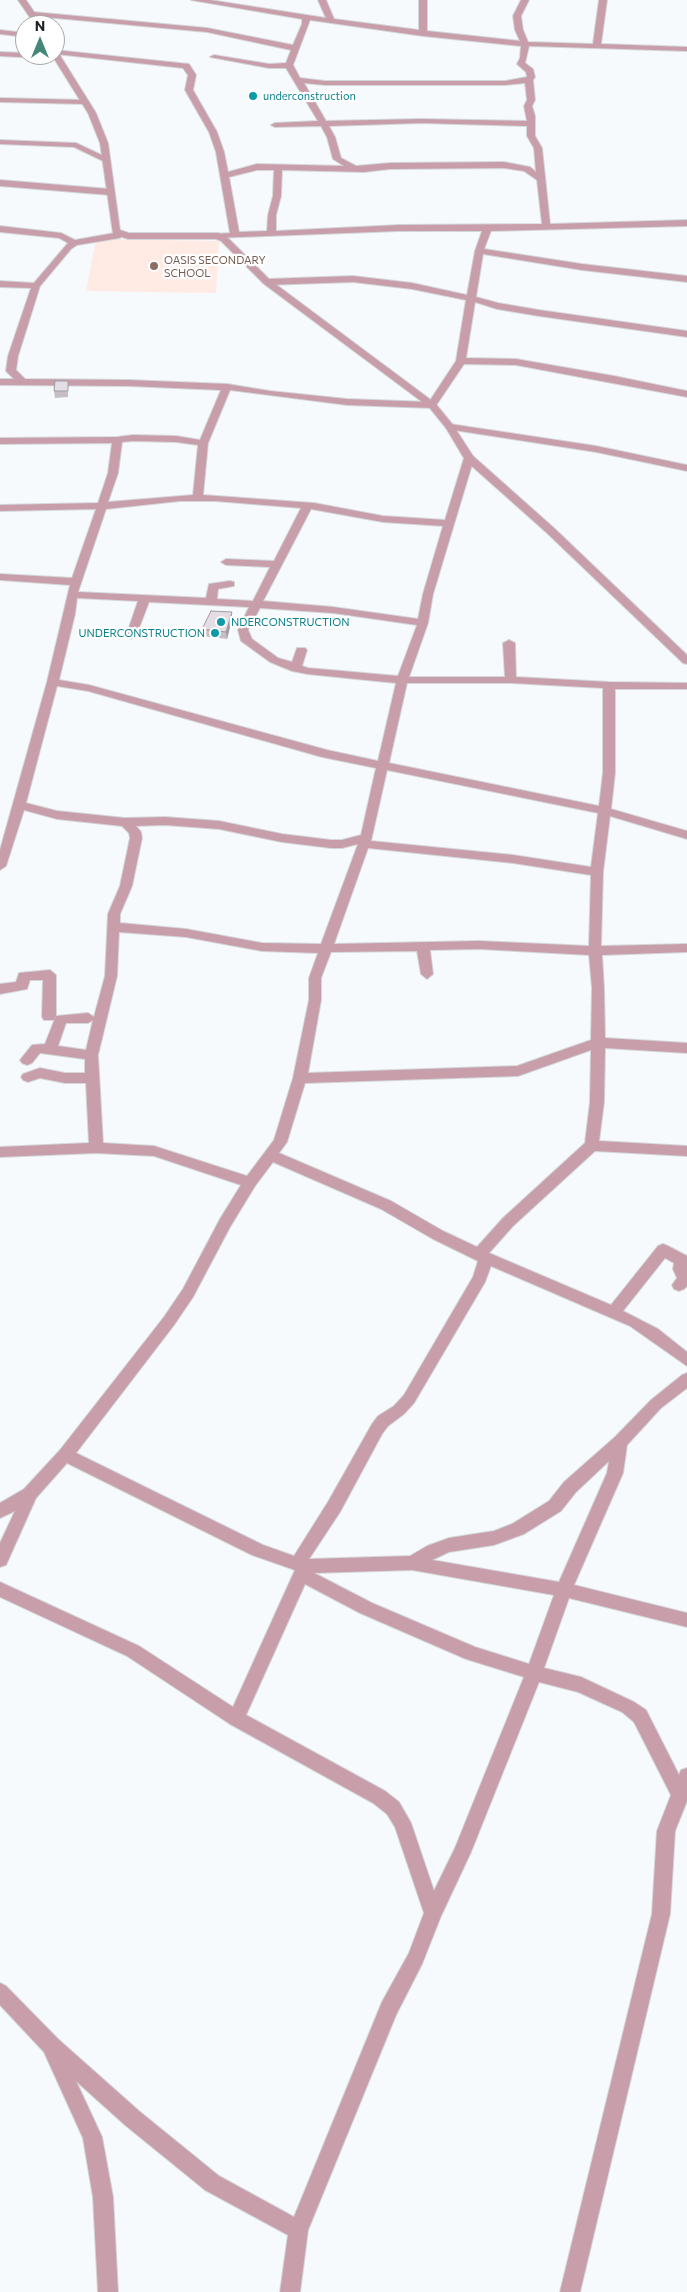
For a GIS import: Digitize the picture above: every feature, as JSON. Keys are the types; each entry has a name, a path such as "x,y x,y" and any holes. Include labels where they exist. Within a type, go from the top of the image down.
{"street":[{"path":"22,0 34,14 207,30 296,49"},
{"path":"195,0 265,12 423,34 525,44 687,49"},
{"path":"322,0 331,21"},
{"path":"423,0 423,34"},
{"path":"525,0 518,16 519,30 525,44 524,58 521,64 530,71 531,100 528,106 531,136 538,148 546,226"},
{"path":"597,46 602,0"},
{"path":"265,12 267,1"},
{"path":"289,65 306,24 306,18"},
{"path":"0,32 15,34"},
{"path":"0,54 15,54"},
{"path":"65,54 186,66 192,75 190,90 213,132 221,161 235,234"},
{"path":"214,57 269,66 289,65"},
{"path":"63,65 92,113 104,144 114,229 120,235"},
{"path":"289,65 324,123 331,137 337,158 355,168"},
{"path":"298,80 325,83 505,83 529,80"},
{"path":"0,100 85,102"},
{"path":"275,125 420,121 531,124"},
{"path":"0,142 76,145 106,158"},
{"path":"318,167 328,165 337,158"},
{"path":"221,161 230,168 244,169 504,165 527,169 541,179"},
{"path":"527,169 540,163"},
{"path":"271,234 272,215 277,196 278,167"},
{"path":"224,176 244,169"},
{"path":"0,183 110,192"},
{"path":"0,380 11,371 13,356 36,286 74,242 120,235 218,236 235,234 303,234 399,228 487,228 687,223"},
{"path":"432,405 461,361 479,250 487,228"},
{"path":"0,229 60,236 74,242"},
{"path":"218,236 224,238 267,282 432,405 450,427 469,458 551,531 687,661"},
{"path":"479,250 582,267 687,279"},
{"path":"267,282 353,279 412,286 540,314 687,334"},
{"path":"0,284 36,286"},
{"path":"461,361 516,362 687,394"},
{"path":"11,371 23,383"},
{"path":"0,380 23,383 129,383 228,387 270,394 347,402 432,405"},
{"path":"198,498 203,443 228,387"},
{"path":"450,427 596,449 687,468"},
{"path":"0,441 117,440 133,438 171,439 203,443"},
{"path":"0,866 9,842 53,682 72,595 78,582 113,473 117,440"},
{"path":"0,1511 30,1494 66,1455 188,1293 212,1246 250,1182 280,1142 300,1078 315,1000 315,978 365,841 402,680 423,624 428,594 469,458"},
{"path":"0,508 102,506 198,498 306,506 383,519 449,523"},
{"path":"306,506 243,630 247,641 266,656 296,669 402,680 511,680 609,685 687,686"},
{"path":"226,562 278,564"},
{"path":"0,577 78,582"},
{"path":"211,602 213,586 230,584"},
{"path":"72,595 255,604 333,610 423,624"},
{"path":"132,636 144,600"},
{"path":"509,643 511,680"},
{"path":"296,669 301,650"},
{"path":"53,682 89,688 326,754 496,787 604,811 687,835"},
{"path":"236,1718 301,1568 377,1429 383,1421 399,1410 408,1399 480,1278 482,1257 508,1222 592,1144 597,1102 598,988 595,951 597,872 609,773 609,685"},
{"path":"18,805 57,815 126,822 165,821 219,824 282,838 331,844 365,841 513,859 597,872"},
{"path":"96,1148 92,1055 111,976 112,927 116,907 126,886 136,838 135,832 126,822"},
{"path":"112,927 186,933 262,947 326,948 479,945 595,951 687,948"},
{"path":"423,946 427,974"},
{"path":"0,989 22,986 24,976 50,975 49,1017"},
{"path":"50,1049 61,1020 88,1018"},
{"path":"300,1078 518,1071 598,1043 659,1044 687,1048"},
{"path":"27,1060 37,1048 92,1055"},
{"path":"28,1077 40,1073 77,1078 93,1076"},
{"path":"592,1144 614,1148 687,1151"},
{"path":"0,1152 96,1148 154,1151 250,1182"},
{"path":"270,1155 386,1205 438,1235 482,1257 613,1313 653,1333 687,1360"},
{"path":"613,1313 663,1250 682,1260 680,1268 685,1279 679,1285"},
{"path":"412,1564 433,1551 449,1545 494,1538 518,1529 543,1515 620,1442 656,1404 687,1379"},
{"path":"290,2292 298,2230 389,2009 416,1958 462,1852 534,1674 564,1590 615,1473 620,1442"},
{"path":"66,1455 258,1550 301,1568 366,1608 472,1654 534,1674 581,1685 628,1707 640,1716 684,1788 666,1831 662,1914 570,2292"},
{"path":"0,1560 30,1494"},
{"path":"301,1568 412,1564 564,1590 687,1620"},
{"path":"0,1589 133,1650 236,1718 379,1797 393,1808 402,1823 434,1913"},
{"path":"0,1992 51,2046 132,2118 212,2183 298,2230"},
{"path":"51,2046 92,2137 98,2158 103,2197 108,2292"}],"shaded area":[{"name":"OASIS SECONDARY SCHOOL","path":"96,239 219,241 216,293 86,291"}],"building":[{"path":"55,381 68,381 68,391 54,391"},
{"path":"211,611 232,612 226,632 202,629"}],"place":[{"name":"underconstruction","path":"253,96"},
{"name":"OASIS SECONDARY SCHOOL","path":"154,266"},
{"name":"NDERCONSTRUCTION","path":"221,622"},
{"name":"UNDERCONSTRUCTION","path":"215,633"}]}
